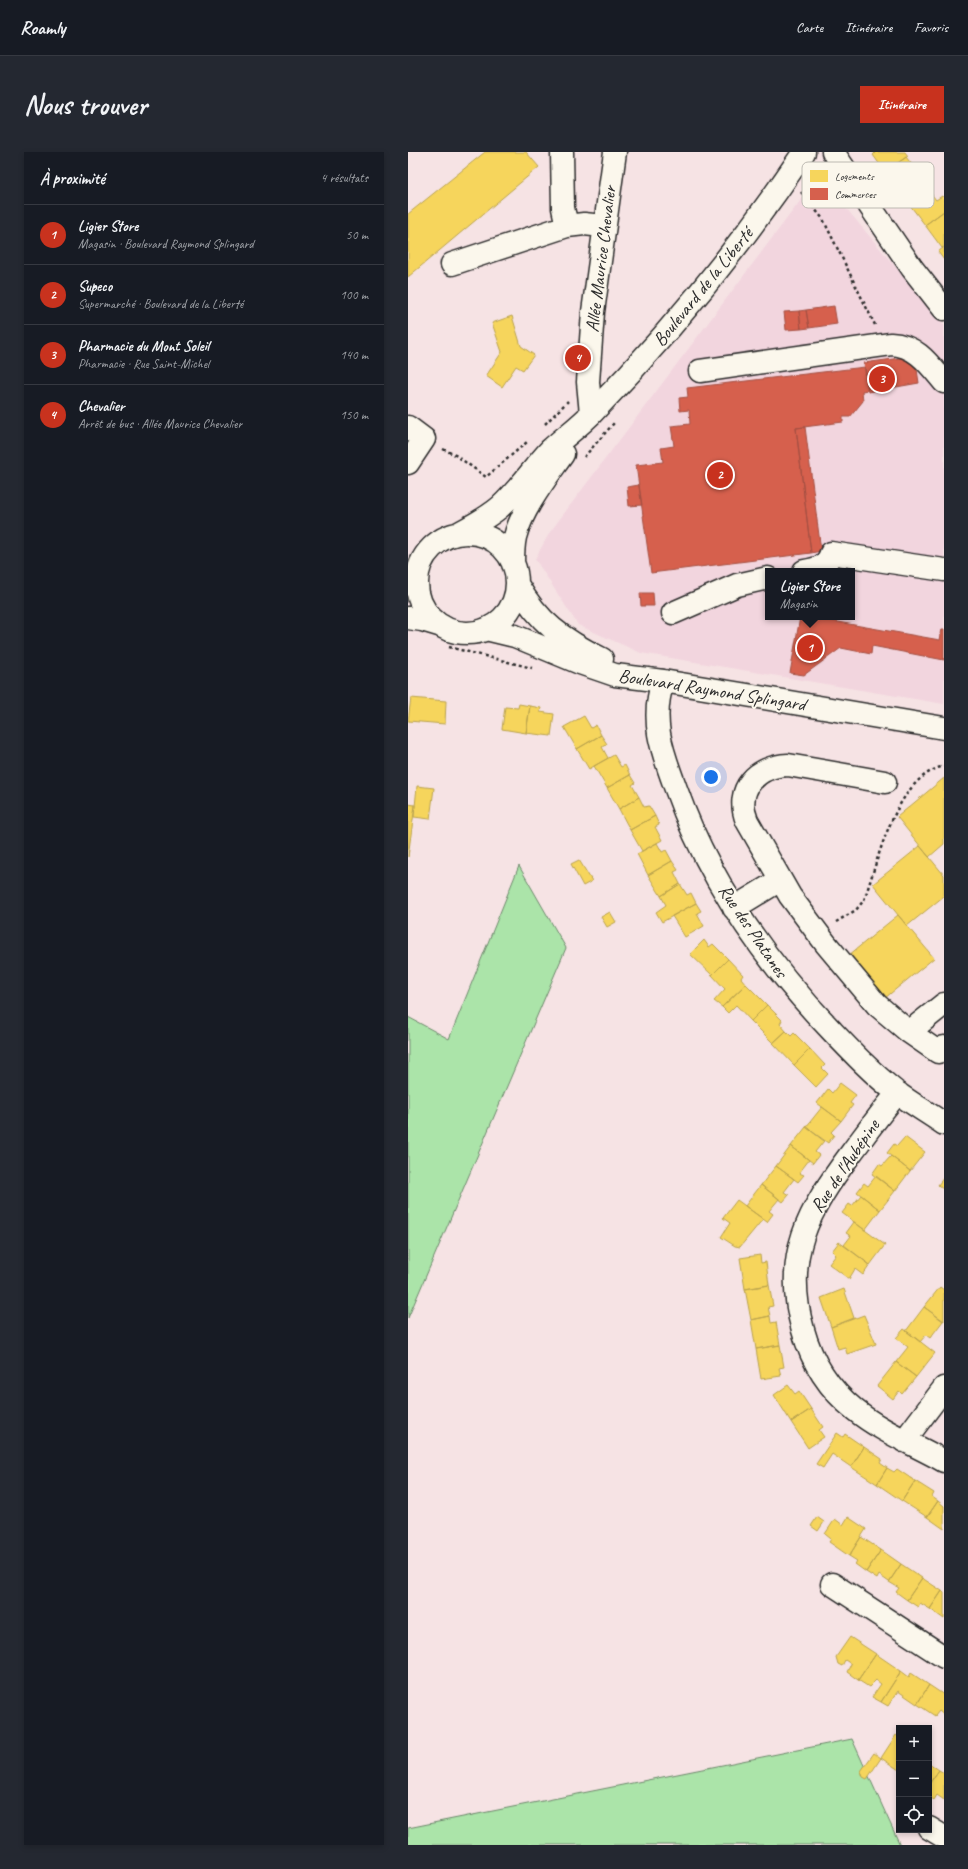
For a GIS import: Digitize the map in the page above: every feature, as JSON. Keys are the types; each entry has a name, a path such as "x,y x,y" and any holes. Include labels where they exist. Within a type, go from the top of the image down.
{"street":[{"path":"562,152 563,208 567,226"},
{"name":"Allée Maurice Chevalier","path":"591,414 588,375 596,283 615,152"},
{"name":"Boulevard de la Liberté","path":"457,534 482,521 500,507 550,451 591,414 648,353 706,287 738,247 804,152"},
{"path":"833,152 840,162"},
{"path":"871,208 912,268 944,309"},
{"path":"452,264 567,226 584,224 604,226"},
{"path":"700,371 899,344 919,353 944,382"},
{"name":"Boulevard de la Liberté","path":"515,574 514,546 519,525 545,480 591,414"},
{"path":"408,428 424,438 408,463"},
{"path":"408,577 439,541 457,534 478,534 493,540 505,551 534,611 555,630 574,644 607,662 663,681"},
{"path":"818,568 829,559 831,553 944,570"},
{"path":"423,560 418,576 420,598 427,613 445,636"},
{"path":"408,618 422,620 445,636 486,629 499,620 509,609 516,594 515,574"},
{"path":"673,613 736,585 765,579"},
{"name":"Boulevard Raymond Splingard","path":"486,629 515,636 605,673 625,677 663,681 944,728"},
{"name":"Rue des Platanes","path":"663,681 657,699 656,713 658,730 666,759 682,806 714,872 734,908 769,960 806,1004 852,1052 898,1092 944,1124"},
{"path":"885,782 788,765 770,767 755,776 745,792 742,801 743,811 780,880 815,931 877,1005 909,1032 938,1052 944,1047"},
{"path":"734,908 780,880"},
{"path":"909,1032 944,1004"},
{"name":"Rue de l'Aubépine","path":"898,1092 832,1179 814,1207 802,1239 795,1280 797,1306 806,1342 817,1367 824,1378 839,1395 855,1411 904,1441 944,1461"},
{"path":"904,1441 944,1388"},
{"path":"832,1584 944,1657"},
{"path":"932,1830 944,1837"}],"path":[{"path":"790,173 802,190"},
{"path":"815,208 823,219 886,345"},
{"path":"541,428 569,400"},
{"path":"581,461 617,420"},
{"path":"457,456 486,477 530,439"},
{"path":"445,636 536,668"},
{"path":"815,931 846,917 856,910 864,900 889,827 903,798 912,785 923,775 936,768 944,766"}],"shaded area":[{"path":"802,198 802,208 846,208 944,325 944,704 641,653 578,625 535,559 550,532"}],"green space":[{"path":"519,866 566,948 408,1318 408,1017 449,1039"},
{"path":"852,1739 900,1845 408,1845 408,1828"}],"building: Logements":[{"path":"485,152 526,152 539,167 408,277 408,214"},
{"path":"873,152 905,152 908,156 899,162 878,162 873,155 875,153"},
{"path":"906,157 910,162 899,162"},
{"path":"942,196 944,198 944,211 925,225 912,208 934,208 934,197 936,200"},
{"path":"944,211 944,247 942,248 925,225"},
{"path":"944,247 944,260 938,252"},
{"path":"512,316 521,346 534,355 523,370 516,366 502,387 486,376 502,352 492,323"},
{"path":"411,698 446,701 445,724 408,721"},
{"path":"519,704 530,706 526,733 502,729 505,707 518,708"},
{"path":"530,706 541,708 540,712 554,714 551,736 526,733"},
{"path":"584,716 591,728 596,725 601,735 577,749 564,727"},
{"path":"601,735 607,744 602,747 608,758 589,769 577,749"},
{"path":"614,755 621,767 625,765 630,775 607,788 594,766"},
{"path":"630,775 635,783 632,785 639,797 619,809 607,788"},
{"path":"944,778 944,844 929,857 897,817"},
{"path":"417,786 434,788 430,819 414,817"},
{"path":"639,797 644,807 649,806 655,816 630,830 619,809"},
{"path":"408,804 415,805 408,857"},
{"path":"655,816 659,825 655,827 662,840 642,851 630,830"},
{"path":"657,843 662,852 666,850 672,861 648,875 637,854"},
{"path":"920,846 944,875 944,896 907,926 873,884"},
{"path":"579,860 592,881 583,886 571,864"},
{"path":"672,861 678,870 674,872 680,884 661,896 648,875"},
{"path":"680,884 687,895 691,893 696,903 662,922 656,912 666,905 661,896"},
{"path":"696,903 701,911 697,913 704,926 685,937 672,916"},
{"path":"610,912 616,922 607,927 601,917"},
{"path":"898,915 934,958 885,998 849,955"},
{"path":"704,940 709,947 713,944 728,959 712,975 690,954"},
{"path":"728,959 743,975 741,978 746,984 722,1007 714,1001 725,989 712,975"},
{"path":"746,984 767,1005 751,1021 736,1005 728,1013 722,1007"},
{"path":"767,1005 782,1020 780,1024 786,1031 773,1043 751,1021"},
{"path":"786,1031 791,1036 794,1033 810,1049 794,1065 773,1043"},
{"path":"810,1049 825,1065 822,1068 828,1074 816,1087 794,1065"},
{"path":"840,1083 856,1095 850,1103 853,1105 841,1121 817,1103 828,1089 832,1093"},
{"path":"822,1107 841,1121 831,1132 834,1135 828,1143 806,1127"},
{"path":"806,1127 824,1141 815,1152 819,1155 813,1163 791,1146"},
{"path":"905,1137 925,1152 910,1171 887,1153 894,1144 897,1146"},
{"path":"791,1146 809,1160 799,1173 804,1175 798,1182 776,1166"},
{"path":"891,1156 910,1171 895,1191 872,1174 879,1164 882,1166"},
{"path":"776,1166 794,1179 784,1192 789,1195 783,1202 761,1185"},
{"path":"876,1176 895,1191 880,1210 857,1192 864,1183 868,1186"},
{"path":"944,1177 944,1190 938,1185"},
{"path":"761,1185 779,1199 769,1211 773,1214 767,1222 745,1206"},
{"path":"861,1195 880,1210 865,1230 842,1213 849,1204 852,1206"},
{"path":"737,1200 763,1219 740,1247 735,1246 721,1237 730,1223 723,1218"},
{"path":"854,1222 885,1245 870,1265 844,1245 851,1236 846,1233"},
{"path":"839,1242 870,1265 863,1275 855,1269 849,1279 829,1264 836,1255 832,1251"},
{"path":"760,1255 761,1263 766,1262 769,1285 745,1289 740,1258"},
{"path":"769,1285 773,1306 768,1307 770,1316 751,1320 745,1289"},
{"path":"940,1287 944,1290 944,1321 924,1307"},
{"path":"844,1289 854,1318 831,1327 821,1298"},
{"path":"924,1307 943,1321 930,1338 926,1335 920,1342 906,1331"},
{"path":"864,1315 876,1344 847,1354 845,1347 838,1349 831,1327"},
{"path":"770,1316 771,1323 776,1322 780,1345 756,1349 751,1320"},
{"path":"904,1329 935,1353 916,1377 896,1362 908,1347 896,1338"},
{"path":"780,1345 784,1367 779,1368 781,1376 761,1379 756,1349"},
{"path":"896,1362 916,1377 902,1394 899,1391 893,1399 877,1386"},
{"path":"788,1385 795,1394 799,1391 811,1409 791,1422 774,1395"},
{"path":"811,1409 823,1427 819,1430 824,1437 808,1448 791,1422"},
{"path":"837,1433 843,1437 845,1434 864,1447 851,1467 832,1454 823,1468 816,1464"},
{"path":"864,1447 882,1459 880,1463 887,1468 877,1484 851,1467"},
{"path":"887,1468 894,1472 897,1469 915,1481 902,1501 877,1484"},
{"path":"915,1481 934,1493 932,1497 938,1501 927,1517 902,1501"},
{"path":"938,1501 944,1506 944,1529 927,1517"},
{"path":"817,1517 824,1522 818,1531 811,1526"},
{"path":"848,1517 866,1529 849,1556 829,1542 831,1539 825,1534 835,1519 843,1525"},
{"path":"861,1537 881,1550 866,1572 855,1564 857,1561 849,1556"},
{"path":"881,1550 901,1564 889,1582 879,1575 877,1579 866,1572"},
{"path":"901,1564 922,1578 907,1600 896,1592 899,1588 889,1582"},
{"path":"922,1578 942,1591 930,1609 920,1603 918,1607 907,1600"},
{"path":"942,1591 944,1593 944,1619 930,1609"},
{"path":"850,1637 876,1654 858,1680 847,1672 851,1664 845,1660 842,1666 838,1664 836,1657"},
{"path":"876,1654 901,1671 881,1702 872,1697 881,1684 876,1680 869,1687 858,1680"},
{"path":"901,1671 909,1677 911,1673 929,1685 917,1704 898,1691 888,1706 881,1702"},
{"path":"929,1685 944,1695 944,1715 939,1711 935,1716 917,1704"},
{"path":"896,1735 896,1768 881,1758"},
{"path":"874,1753 881,1758 867,1779 863,1777 861,1771"},
{"path":"932,1765 939,1770 932,1780"},
{"path":"939,1770 944,1773 944,1800 937,1795 934,1800 932,1799 932,1780"}],"building: Commerces":[{"path":"834,306 837,324 809,328 806,310"},
{"path":"806,310 809,328 801,329 799,311"},
{"path":"799,311 801,329 786,330 784,312"},
{"path":"915,356 919,383 868,392 864,363"},
{"path":"865,367 868,390 862,391 863,401 850,417 843,417 843,422 796,428 811,553 651,573 636,465 663,462 661,448 674,446 671,426 690,424 689,410 680,411 679,398 688,397 687,388"},
{"path":"805,427 821,551 811,553 796,428"},
{"path":"639,485 642,505 629,506 627,487"},
{"path":"640,593 653,593 654,606 641,606"},
{"path":"799,620 826,620 940,640 942,629 944,629 944,660 872,646 871,654 841,648 804,675 790,673"}],"place":[{"name":"Chevalier","path":"578,358"},
{"name":"Pharmacie du Mont Soleil","path":"882,379"},
{"name":"Supeco","path":"720,475"},
{"name":"Ligier Store","path":"810,648"}]}
